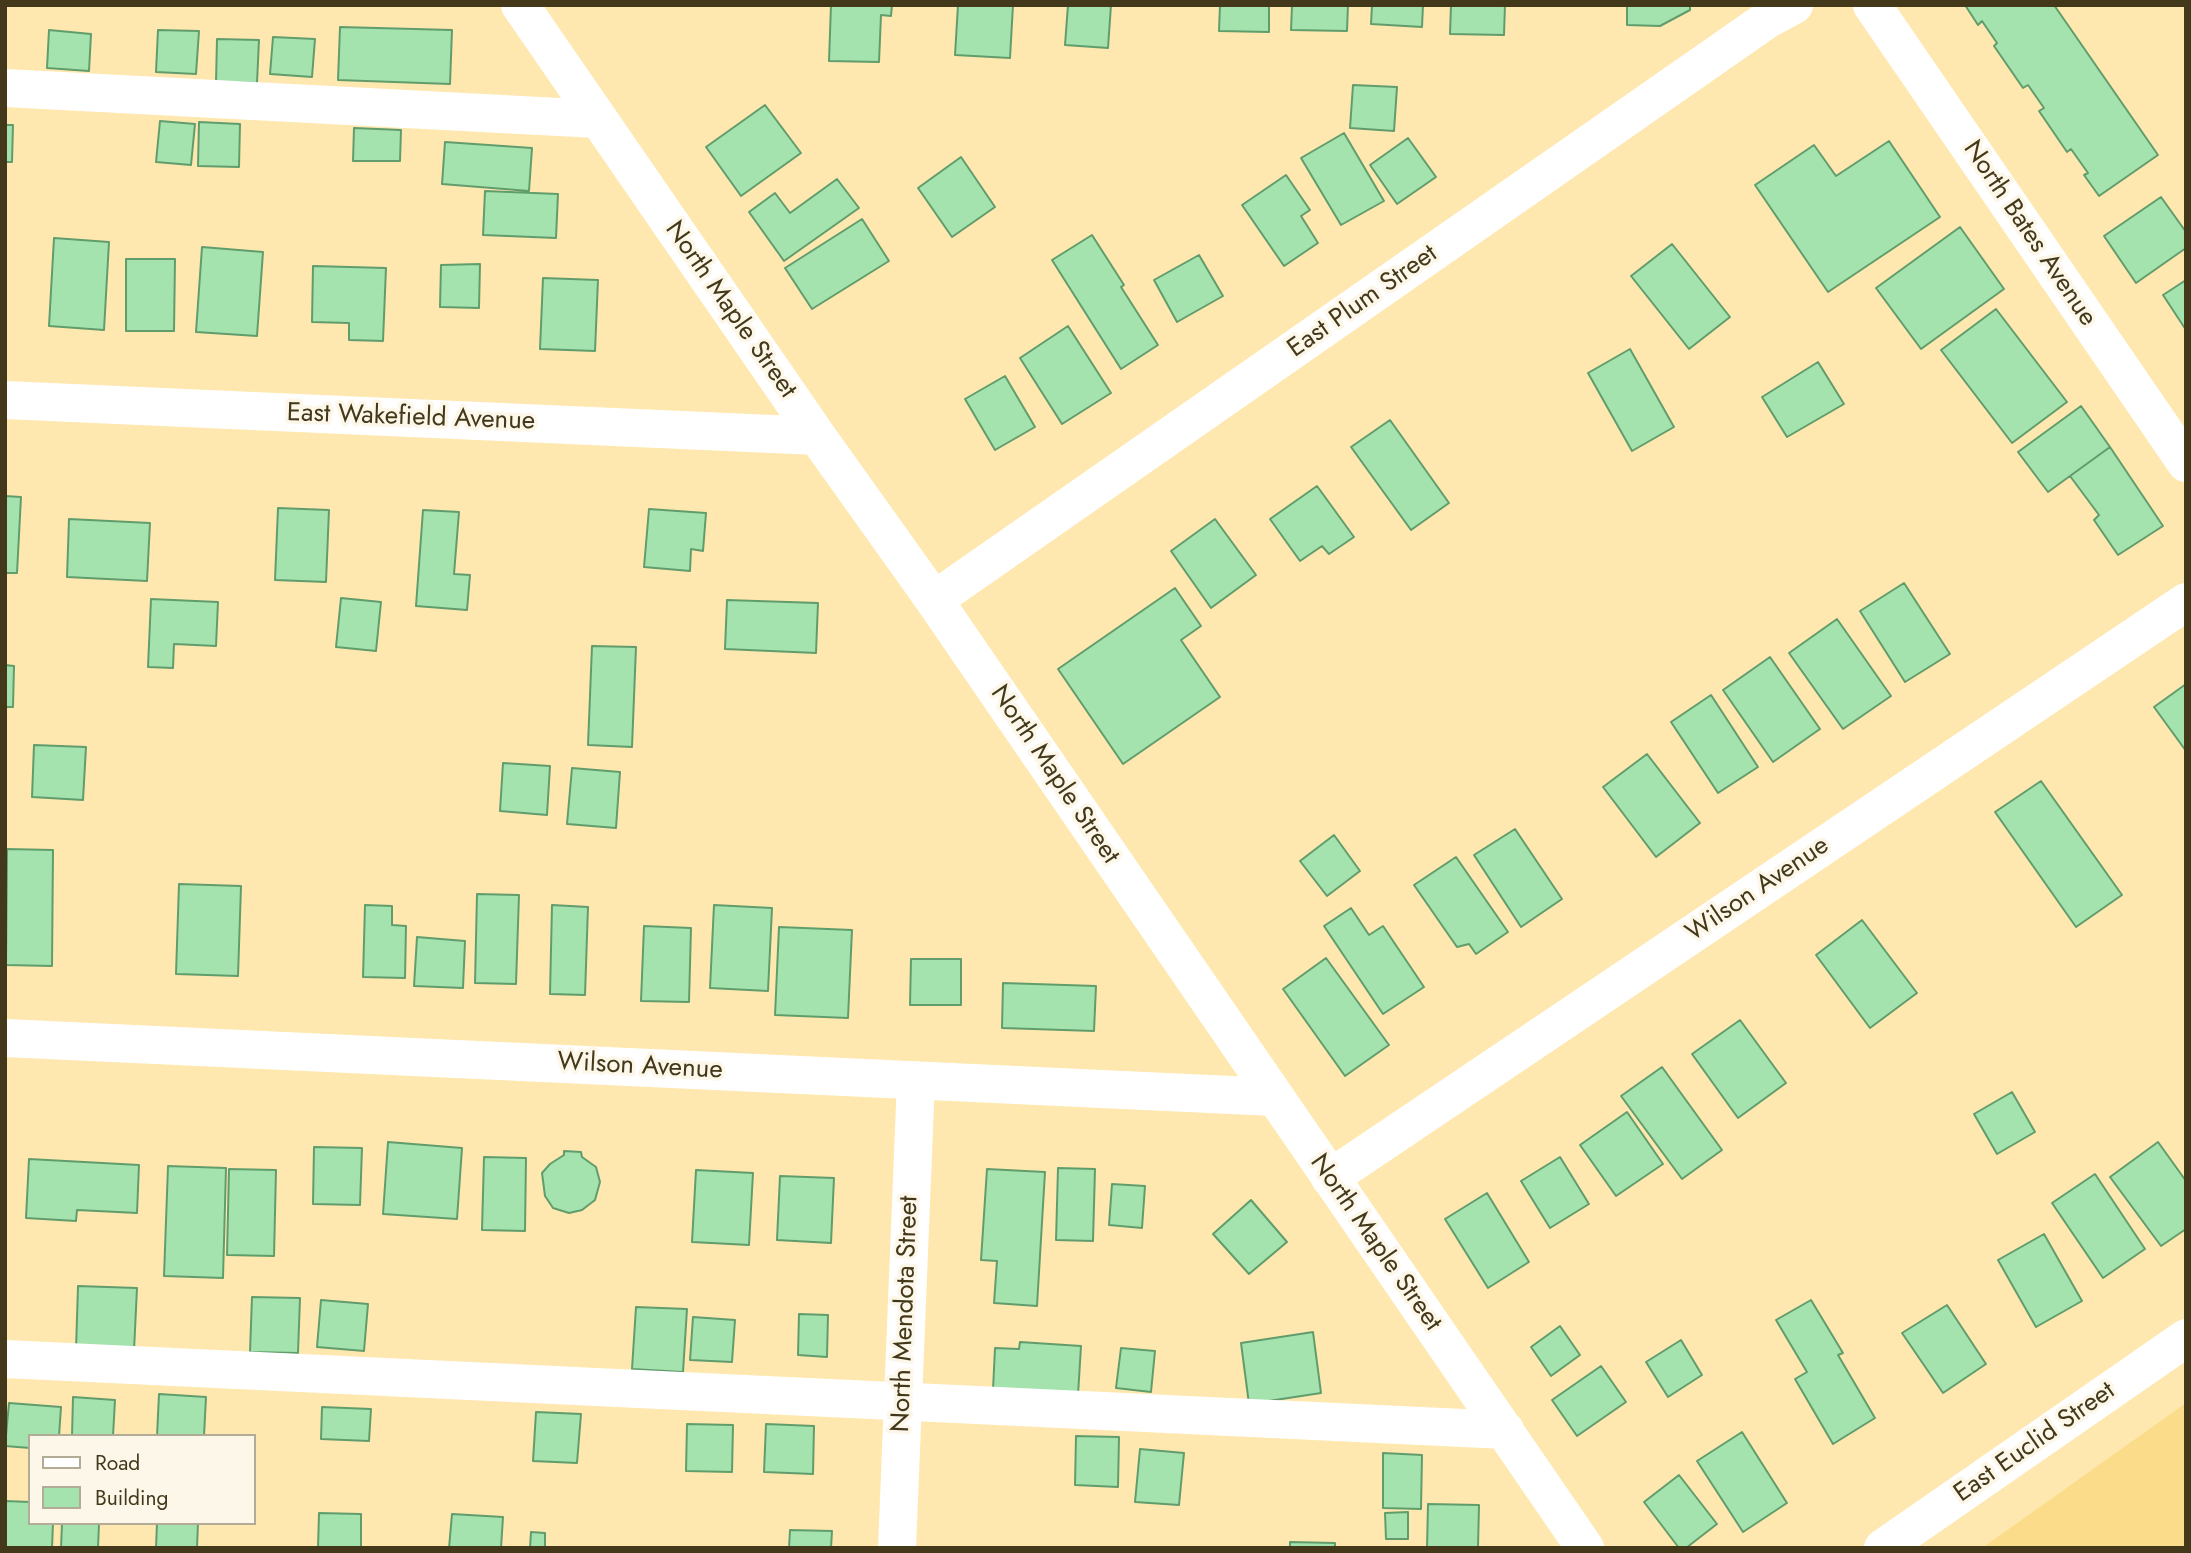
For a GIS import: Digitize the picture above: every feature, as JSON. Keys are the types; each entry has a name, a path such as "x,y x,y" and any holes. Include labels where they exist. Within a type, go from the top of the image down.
{"street":[{"name":"North Maple Street","path":"520,5 817,436 934,600 1585,1548"},
{"name":"East Plum Street","path":"934,600 1769,19 1794,5"},
{"name":"North Bates Avenue","path":"1872,5 2186,463"},
{"path":"5,89 597,119"},
{"name":"East Wakefield Avenue","path":"5,400 817,436"},
{"name":"Wilson Avenue","path":"1330,1178 2186,602"},
{"name":"Wilson Avenue","path":"5,1038 1274,1097"},
{"name":"North Mendota Street","path":"897,1548 916,1080"},
{"name":"East Euclid Street","path":"1883,1548 2186,1338"},
{"path":"5,1359 1505,1430"}],"shaded area":[{"path":"2186,1403 2186,1548 1982,1548"}],"building":[{"path":"831,5 892,5 891,16 881,15 879,62 829,61"},
{"path":"958,5 1013,5 1010,58 955,55"},
{"path":"1068,5 1111,5 1108,48 1065,45"},
{"path":"1220,5 1269,5 1269,32 1219,31"},
{"path":"1292,5 1348,5 1347,31 1291,30"},
{"path":"1372,5 1423,5 1422,27 1371,24"},
{"path":"1451,5 1505,5 1504,35 1450,34"},
{"path":"1627,5 1690,5 1690,10 1660,26 1627,25"},
{"path":"1965,5 2054,5 2158,155 2099,196 2084,175 2088,173 2071,149 2067,152 2039,111 2044,108 2028,85 2023,88 1994,46 1997,43 1982,21 1978,25"},
{"path":"340,27 452,30 450,84 338,80"},
{"path":"49,30 91,34 89,71 47,68"},
{"path":"158,30 199,31 196,74 156,72"},
{"path":"273,37 315,39 312,77 270,74"},
{"path":"217,39 259,40 257,83 216,82"},
{"path":"1353,85 1397,87 1394,131 1350,128"},
{"path":"765,105 801,153 741,196 706,147"},
{"path":"160,121 195,124 191,165 156,162"},
{"path":"199,122 240,124 239,167 198,166"},
{"path":"5,125 13,125 12,162 5,162"},
{"path":"354,128 401,130 400,161 353,161"},
{"path":"1344,133 1384,201 1341,225 1301,158"},
{"path":"1408,138 1436,177 1397,204 1370,165"},
{"path":"1889,141 1940,217 1828,292 1755,185 1814,145 1836,176"},
{"path":"445,142 532,148 529,191 442,184"},
{"path":"961,157 995,207 952,237 918,188"},
{"path":"1286,175 1310,210 1301,216 1318,243 1284,266 1242,205"},
{"path":"837,179 859,208 784,261 749,212 775,193 790,213"},
{"path":"485,191 558,194 556,238 483,235"},
{"path":"2161,197 2186,232 2186,248 2136,283 2104,236"},
{"path":"862,219 889,261 812,309 785,268"},
{"path":"1960,227 2004,289 1921,349 1876,288"},
{"path":"1092,235 1158,345 1121,369 1052,260"},
{"path":"54,238 109,242 104,330 49,326"},
{"path":"1672,244 1730,317 1689,349 1631,276"},
{"path":"202,247 263,252 257,336 196,332"},
{"path":"1199,255 1223,296 1177,322 1154,280"},
{"path":"126,259 175,259 174,331 126,331"},
{"path":"480,264 479,308 440,307 441,265"},
{"path":"313,266 386,268 383,341 349,340 349,323 312,322"},
{"path":"543,278 598,280 595,351 540,349"},
{"path":"2186,280 2186,330 2163,295"},
{"path":"1996,309 2067,402 2012,443 1941,350"},
{"path":"1068,326 1111,393 1062,424 1020,358"},
{"path":"1630,349 1674,427 1632,451 1588,373"},
{"path":"1818,362 1844,404 1787,437 1762,397"},
{"path":"1005,376 1035,427 995,450 965,399"},
{"path":"2081,406 2110,447 2048,492 2018,452"},
{"path":"1390,420 1449,503 1411,530 1351,447"},
{"path":"2110,447 2163,526 2118,555 2094,520 2099,515 2070,476"},
{"path":"1317,486 1354,537 1329,554 1322,546 1300,561 1270,519"},
{"path":"5,496 21,497 17,573 5,573"},
{"path":"278,508 329,510 326,582 275,580"},
{"path":"649,509 706,513 703,551 691,549 690,571 644,567"},
{"path":"423,510 459,512 454,574 470,575 467,610 416,606"},
{"path":"69,519 150,523 147,581 67,577"},
{"path":"1215,519 1256,575 1211,608 1171,551"},
{"path":"1904,583 1950,654 1905,682 1860,611"},
{"path":"1175,588 1201,626 1181,640 1220,697 1123,764 1058,669"},
{"path":"341,598 381,602 376,651 336,647"},
{"path":"151,599 218,602 216,646 174,644 173,668 148,667"},
{"path":"727,600 818,603 816,653 725,649"},
{"path":"1837,619 1891,696 1843,729 1789,653"},
{"path":"592,646 636,647 632,747 588,745"},
{"path":"1770,657 1820,729 1773,762 1723,690"},
{"path":"5,665 14,666 13,707 5,707"},
{"path":"2186,684 2186,751 2154,707"},
{"path":"1711,695 1758,767 1718,793 1671,722"},
{"path":"34,745 86,747 83,800 32,797"},
{"path":"1647,754 1700,823 1656,857 1603,787"},
{"path":"503,763 550,766 547,815 500,811"},
{"path":"572,768 620,772 616,828 567,824"},
{"path":"2041,781 2122,895 2076,927 1995,812"},
{"path":"1515,829 1562,899 1521,927 1474,855"},
{"path":"1334,835 1360,871 1327,896 1300,861"},
{"path":"7,849 53,850 52,966 6,965"},
{"path":"1456,857 1508,932 1476,954 1469,944 1457,947 1414,885"},
{"path":"179,884 241,886 238,976 176,974"},
{"path":"477,894 519,895 516,984 475,983"},
{"path":"365,905 392,906 392,925 406,926 405,978 363,977"},
{"path":"552,905 588,907 585,995 550,994"},
{"path":"714,905 772,908 768,991 710,988"},
{"path":"1351,908 1369,935 1383,926 1424,987 1383,1014 1324,926"},
{"path":"1862,920 1917,993 1870,1028 1816,955"},
{"path":"644,926 691,928 689,1002 641,1001"},
{"path":"779,927 852,930 848,1018 775,1015"},
{"path":"417,937 465,941 463,988 414,986"},
{"path":"1326,958 1389,1045 1345,1076 1283,989"},
{"path":"911,959 961,959 961,1005 910,1005"},
{"path":"1003,983 1096,986 1094,1031 1002,1028"},
{"path":"1740,1020 1786,1083 1738,1118 1692,1054"},
{"path":"1662,1067 1722,1150 1682,1179 1621,1096"},
{"path":"2012,1092 2035,1132 1997,1154 1974,1114"},
{"path":"1627,1112 1663,1164 1616,1196 1580,1145"},
{"path":"388,1142 462,1148 457,1219 383,1214"},
{"path":"2158,1142 2186,1181 2186,1229 2161,1246 2110,1177"},
{"path":"314,1147 362,1148 360,1205 313,1204"},
{"path":"564,1151 581,1152 582,1157 596,1167 600,1182 595,1200 582,1210 569,1213 553,1208 545,1196 542,1173 564,1155"},
{"path":"484,1157 526,1158 525,1231 482,1230"},
{"path":"1560,1157 1589,1204 1550,1228 1521,1181"},
{"path":"29,1159 139,1165 137,1213 77,1210 76,1221 26,1218"},
{"path":"168,1166 226,1168 223,1278 164,1276"},
{"path":"1058,1168 1095,1169 1093,1241 1056,1240"},
{"path":"229,1169 276,1170 274,1256 227,1255"},
{"path":"987,1169 1045,1172 1037,1306 994,1303 997,1261 981,1260"},
{"path":"696,1170 753,1173 749,1245 692,1242"},
{"path":"2095,1174 2145,1249 2103,1278 2052,1203"},
{"path":"780,1176 834,1178 831,1243 777,1240"},
{"path":"1112,1184 1145,1186 1142,1228 1109,1225"},
{"path":"1487,1193 1529,1262 1488,1288 1445,1219"},
{"path":"1251,1200 1287,1242 1249,1274 1213,1234"},
{"path":"2044,1234 2082,1301 2036,1327 1998,1260"},
{"path":"78,1286 137,1288 134,1351 76,1349"},
{"path":"252,1297 300,1298 298,1353 250,1352"},
{"path":"321,1300 368,1304 364,1351 317,1347"},
{"path":"1811,1300 1843,1353 1838,1355 1875,1418 1833,1444 1795,1379 1807,1372 1776,1320"},
{"path":"1947,1305 1986,1364 1943,1393 1902,1333"},
{"path":"636,1307 687,1309 683,1372 632,1369"},
{"path":"799,1314 828,1315 827,1357 798,1355"},
{"path":"693,1317 735,1320 732,1362 690,1360"},
{"path":"1560,1326 1580,1355 1551,1376 1531,1347"},
{"path":"1313,1332 1321,1393 1249,1404 1241,1343"},
{"path":"1681,1340 1702,1375 1668,1397 1646,1362"},
{"path":"1020,1342 1081,1346 1078,1395 993,1390 995,1348 1019,1349"},
{"path":"1121,1348 1155,1351 1151,1392 1116,1388"},
{"path":"1601,1366 1626,1402 1577,1436 1552,1400"},
{"path":"159,1394 206,1397 204,1434 157,1434"},
{"path":"73,1397 115,1400 113,1434 72,1434"},
{"path":"9,1403 61,1407 59,1434 28,1434 28,1448 5,1446"},
{"path":"322,1407 371,1409 369,1441 321,1439"},
{"path":"536,1412 581,1414 577,1463 533,1461"},
{"path":"687,1424 733,1425 732,1472 686,1471"},
{"path":"766,1424 814,1426 813,1474 764,1472"},
{"path":"1742,1432 1787,1503 1743,1532 1697,1461"},
{"path":"1076,1436 1119,1437 1118,1487 1075,1485"},
{"path":"1140,1449 1184,1453 1179,1505 1135,1502"},
{"path":"1383,1453 1422,1455 1421,1509 1383,1508"},
{"path":"1679,1475 1717,1524 1686,1548 1679,1548 1644,1502"},
{"path":"5,1501 28,1502 28,1525 53,1525 52,1548 5,1548"},
{"path":"1428,1504 1479,1505 1478,1548 1427,1548"},
{"path":"1408,1512 1408,1539 1386,1539 1385,1513"},
{"path":"319,1513 361,1514 361,1548 318,1548"},
{"path":"452,1514 503,1517 501,1548 449,1548"},
{"path":"62,1525 99,1525 98,1548 61,1548"},
{"path":"157,1525 198,1525 197,1548 156,1548"},
{"path":"790,1530 832,1531 831,1548 789,1548"},
{"path":"531,1532 545,1533 545,1548 530,1548"},
{"path":"1290,1542 1335,1543 1335,1548 1290,1548"}]}
